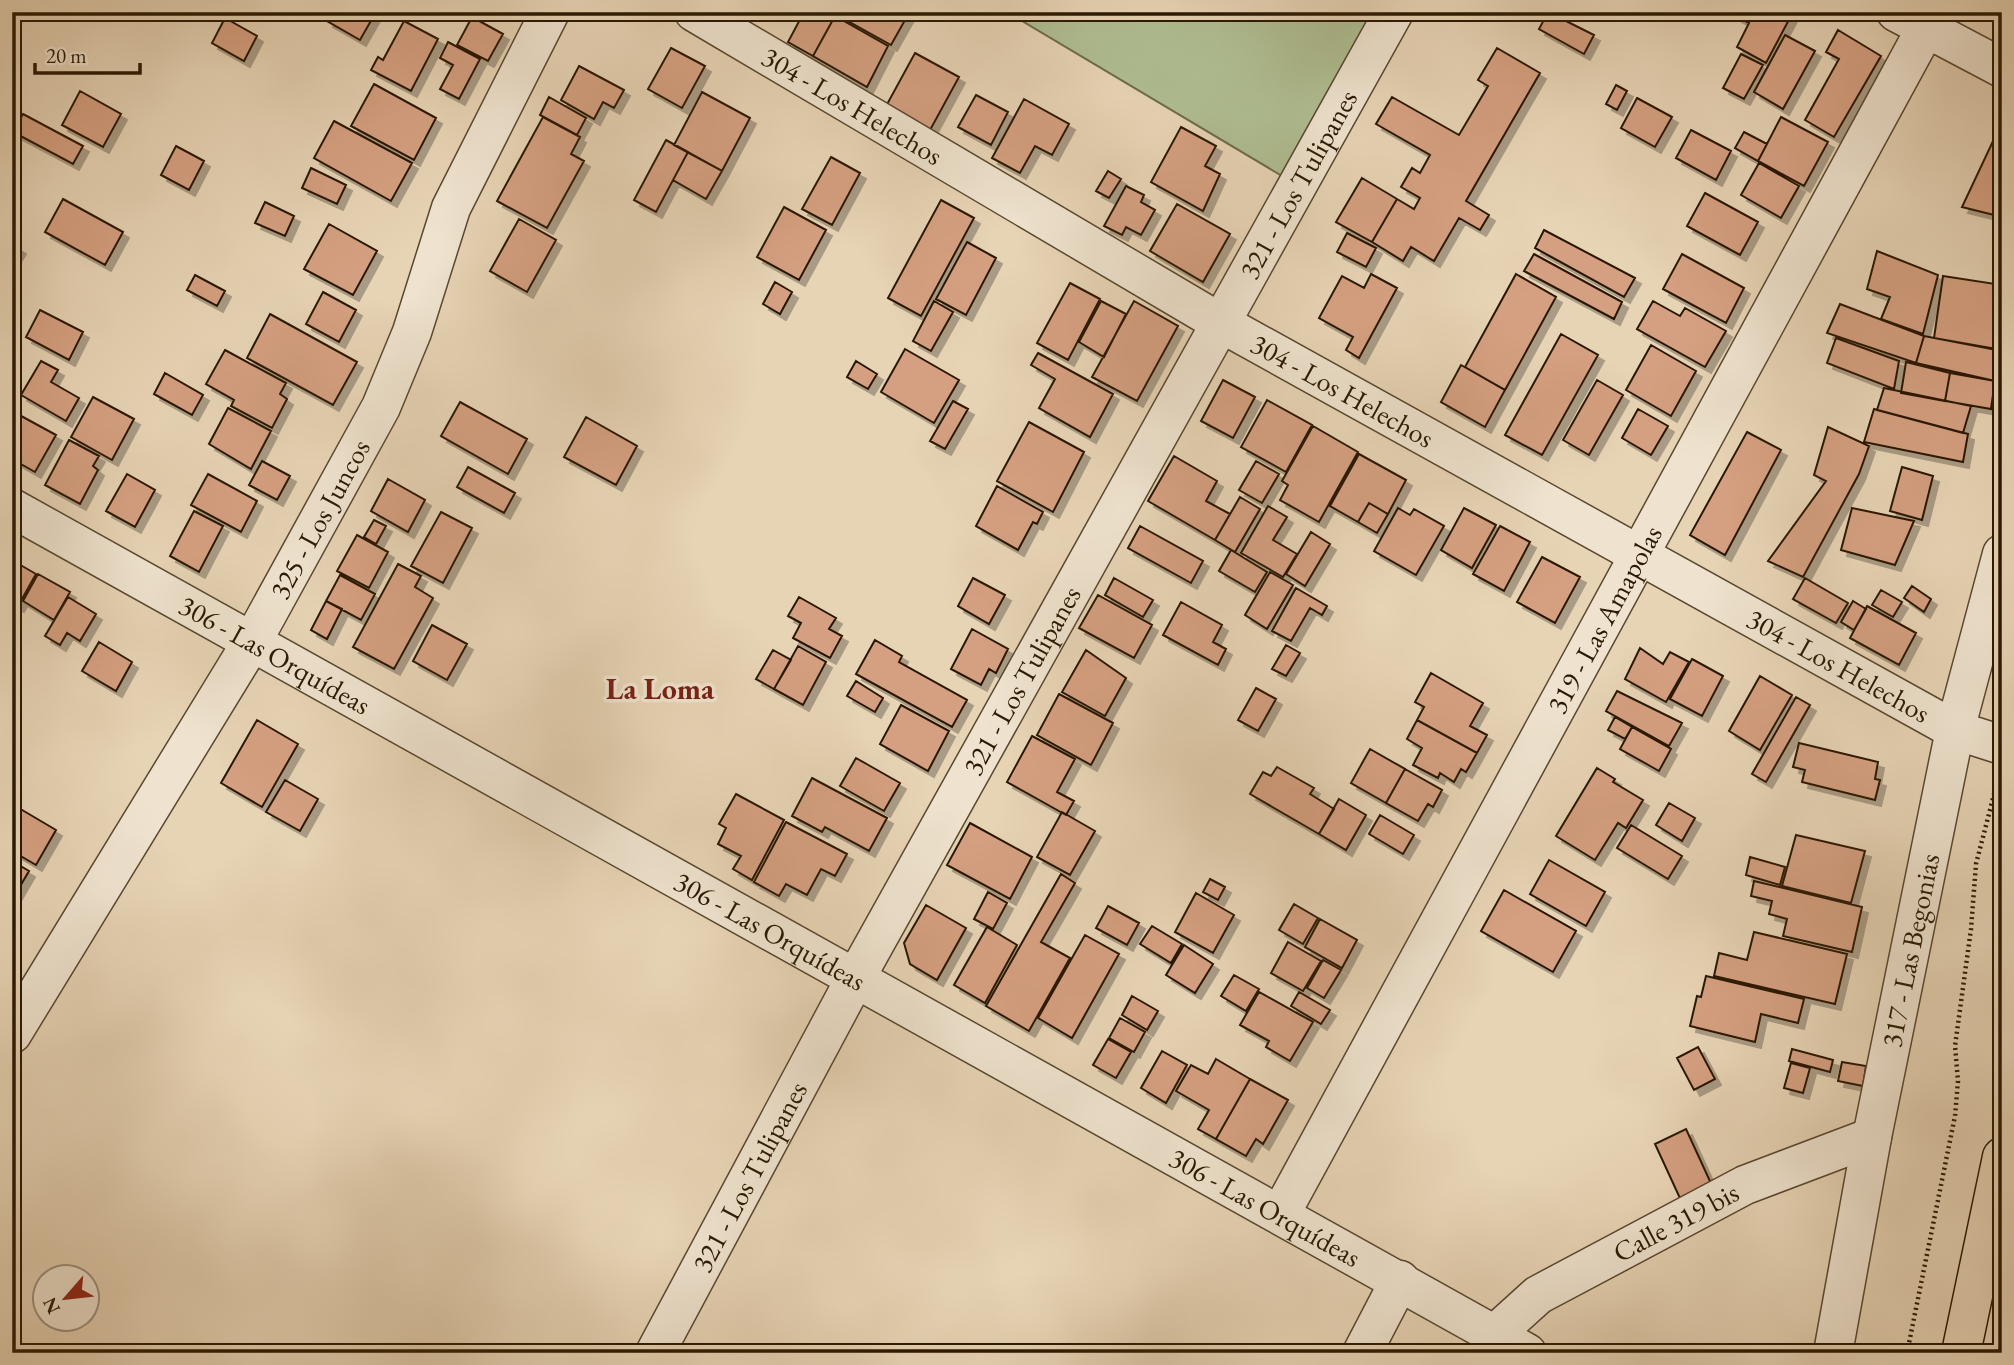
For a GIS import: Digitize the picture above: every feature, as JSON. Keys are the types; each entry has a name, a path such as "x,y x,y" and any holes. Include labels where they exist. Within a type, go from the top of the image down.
{"main road":[{"path":"1961,1353 2002,1157"}],"street":[{"name":"325 - Los Juncos","path":"12,1034 253,640 381,407 412,332 451,208 550,12"},
{"name":"304 - Los Helechos","path":"694,12 1219,322 1955,730 2000,761"},
{"name":"321 - Los Tulipanes","path":"655,1353 855,979 1394,12"},
{"path":"1911,20 2002,68"},
{"name":"319 - Las Amapolas","path":"1281,1213 1641,556 1911,20"},
{"name":"306 - Las Orquídeas","path":"12,508 253,640 855,979 1281,1213 1527,1353"},
{"name":"317 - Las Begonias","path":"1833,1353 1872,1137 1955,730 2002,554"},
{"name":"Calle 319 bis","path":"1495,1334 1538,1295 1745,1185 1872,1137"},
{"path":"1363,1353 1400,1280"}],"path":[{"path":"1907,1353 1955,1116 1958,1081 1955,1046 1972,929 1976,864 2000,761"}],"green space":[{"path":"1007,12 1379,12 1282,176"}],"building":[{"path":"332,12 376,12 360,40 327,21"},
{"path":"804,12 828,12 835,16 813,56 788,42"},
{"path":"838,12 909,13 891,45 837,15"},
{"path":"1548,12 1594,35 1584,54 1539,29"},
{"path":"1738,12 1793,12 1766,63 1737,47 1749,23 1736,16"},
{"path":"835,16 888,46 867,87 813,56"},
{"path":"472,17 503,34 488,61 457,45"},
{"path":"225,18 257,36 244,61 212,43"},
{"path":"404,21 438,39 411,91 371,70 378,57 383,60"},
{"path":"1838,30 1881,56 1834,137 1805,120 1839,59 1826,52"},
{"path":"1785,35 1815,51 1783,109 1754,92"},
{"path":"448,42 480,59 459,99 440,89 453,65 440,58"},
{"path":"671,48 705,66 682,108 648,89"},
{"path":"1497,48 1540,73 1466,201 1489,215 1480,230 1459,218 1434,261 1411,247 1403,261 1372,242 1397,199 1414,209 1420,198 1401,187 1412,168 1420,173 1430,155 1376,124 1392,97 1459,135 1488,86 1478,80"},
{"path":"915,53 959,77 929,132 885,108"},
{"path":"1741,54 1763,65 1744,99 1723,88"},
{"path":"579,66 624,90 614,108 603,102 594,119 561,100"},
{"path":"374,84 436,118 414,160 351,126"},
{"path":"1616,85 1627,91 1617,110 1606,104"},
{"path":"80,91 121,114 103,147 62,125"},
{"path":"702,92 750,118 722,171 674,145"},
{"path":"976,95 1008,112 991,145 958,127"},
{"path":"549,97 586,118 577,135 540,115"},
{"path":"1637,98 1672,117 1655,147 1621,128"},
{"path":"1024,99 1069,124 1052,155 1035,146 1020,173 992,158"},
{"path":"23,114 83,146 73,164 13,132"},
{"path":"543,117 580,137 571,154 584,161 547,228 497,201"},
{"path":"1781,117 1828,142 1804,186 1758,161"},
{"path":"334,121 412,163 391,201 314,158"},
{"path":"2002,122 2002,217 1962,207"},
{"path":"1181,127 1216,146 1205,166 1220,174 1203,211 1151,182"},
{"path":"1691,130 1731,151 1716,180 1676,158"},
{"path":"1744,132 1767,144 1758,161 1735,148"},
{"path":"666,140 688,152 656,212 634,200"},
{"path":"176,146 204,161 189,190 161,175"},
{"path":"688,152 722,171 706,199 673,180"},
{"path":"831,157 860,173 832,225 802,209"},
{"path":"1759,163 1799,186 1781,218 1741,195"},
{"path":"311,168 346,185 337,204 302,188"},
{"path":"1108,171 1121,179 1109,198 1096,191"},
{"path":"1362,178 1397,199 1372,242 1336,222"},
{"path":"1126,186 1144,195 1141,202 1155,210 1141,235 1126,227 1122,235 1104,226"},
{"path":"1705,193 1758,222 1740,255 1687,226"},
{"path":"63,199 123,232 105,265 45,232"},
{"path":"941,200 974,218 921,316 888,298"},
{"path":"265,202 294,216 285,236 255,223"},
{"path":"1177,204 1230,234 1203,282 1150,251"},
{"path":"784,207 826,230 799,280 757,257"},
{"path":"519,219 556,240 527,292 490,271"},
{"path":"329,224 377,251 353,295 304,269"},
{"path":"1544,230 1635,278 1624,297 1535,248"},
{"path":"1347,233 1376,248 1366,267 1337,252"},
{"path":"967,242 996,258 966,315 936,299"},
{"path":"12,243 20,248 12,261"},
{"path":"1877,251 1938,275 1923,334 1881,319 1890,297 1867,289"},
{"path":"1534,254 1622,302 1614,319 1524,271"},
{"path":"1682,254 1744,288 1726,323 1663,289"},
{"path":"1371,274 1397,288 1359,358 1346,350 1353,337 1319,318 1342,276 1364,288"},
{"path":"1516,274 1556,297 1505,390 1465,367"},
{"path":"195,275 225,291 217,306 187,290"},
{"path":"1943,276 2002,285 2002,350 1934,338"},
{"path":"775,282 792,292 780,314 763,304"},
{"path":"1070,283 1100,299 1068,360 1037,343"},
{"path":"323,292 356,310 339,342 306,324"},
{"path":"934,301 953,312 931,351 913,341"},
{"path":"1101,301 1126,314 1104,357 1079,342"},
{"path":"1134,301 1178,326 1137,401 1092,377"},
{"path":"1653,301 1680,316 1685,308 1726,331 1705,367 1637,329"},
{"path":"1840,304 1924,336 1916,363 1827,333"},
{"path":"40,310 83,332 69,360 26,337"},
{"path":"270,314 357,362 333,405 247,358"},
{"path":"1561,334 1598,355 1542,455 1505,435"},
{"path":"1924,336 2002,351 1995,381 1916,363"},
{"path":"1836,338 1899,361 1894,389 1827,363"},
{"path":"1651,345 1696,371 1671,416 1626,390"},
{"path":"905,349 959,380 934,423 881,392"},
{"path":"225,350 286,383 280,394 287,399 272,428 231,406 234,400 206,384"},
{"path":"1038,353 1113,394 1090,437 1039,408 1055,379 1031,365"},
{"path":"41,361 58,370 51,382 79,398 66,421 21,395"},
{"path":"856,361 877,374 868,389 847,377"},
{"path":"1906,362 1950,373 1945,401 1901,393"},
{"path":"1461,365 1505,390 1485,427 1441,402"},
{"path":"165,373 203,395 192,415 154,394"},
{"path":"1950,373 1995,381 1991,409 1945,401"},
{"path":"1223,380 1255,397 1233,438 1201,421"},
{"path":"1597,380 1623,395 1589,455 1563,440"},
{"path":"1884,388 1971,406 1963,433 1877,410"},
{"path":"93,397 134,419 112,460 71,437"},
{"path":"1267,400 1312,425 1286,472 1241,447"},
{"path":"953,401 968,409 945,449 930,441"},
{"path":"460,402 527,439 508,474 441,436"},
{"path":"228,408 271,431 251,469 209,444"},
{"path":"1638,409 1668,426 1651,455 1622,438"},
{"path":"1874,409 1968,434 1963,462 1864,442"},
{"path":"12,411 56,435 35,472 12,459"},
{"path":"586,417 637,446 616,485 564,457"},
{"path":"1029,422 1084,452 1053,512 997,481"},
{"path":"1313,426 1358,452 1319,522 1280,500 1288,485 1282,481"},
{"path":"1828,427 1869,446 1859,474 1803,577 1768,561 1826,481 1814,475"},
{"path":"1747,432 1781,450 1725,555 1690,535"},
{"path":"69,440 99,456 93,466 98,470 80,504 45,485"},
{"path":"1359,454 1406,480 1388,514 1369,503 1358,522 1330,506"},
{"path":"1174,456 1217,481 1206,501 1230,514 1215,540 1148,501"},
{"path":"262,461 290,476 277,500 249,485"},
{"path":"1256,461 1279,474 1262,503 1239,490"},
{"path":"468,467 515,493 504,513 457,487"},
{"path":"1902,467 1933,476 1922,520 1890,511"},
{"path":"127,474 155,490 135,527 106,511"},
{"path":"208,474 257,501 241,532 191,505"},
{"path":"388,479 425,500 408,532 371,511"},
{"path":"997,486 1043,512 1037,524 1033,522 1018,550 976,526"},
{"path":"1240,497 1260,509 1235,552 1215,540"},
{"path":"1369,503 1388,514 1377,533 1358,522"},
{"path":"1268,506 1287,517 1273,540 1297,554 1283,577 1241,553"},
{"path":"1398,508 1410,515 1414,509 1444,526 1416,575 1374,551"},
{"path":"1464,508 1496,525 1472,568 1441,550"},
{"path":"1852,508 1914,521 1895,565 1841,550"},
{"path":"194,511 223,526 199,572 170,556"},
{"path":"441,512 472,528 443,583 411,566"},
{"path":"374,520 386,526 376,544 364,537"},
{"path":"1140,526 1203,561 1191,583 1128,548"},
{"path":"1500,526 1530,542 1504,591 1473,574"},
{"path":"1311,532 1330,544 1305,586 1286,574"},
{"path":"357,535 388,552 369,588 337,571"},
{"path":"1231,550 1267,572 1255,592 1219,571"},
{"path":"1542,557 1580,577 1555,623 1517,602"},
{"path":"17,563 36,574 18,606 12,602 12,571"},
{"path":"398,564 421,576 415,587 433,598 394,669 353,647"},
{"path":"1270,572 1293,585 1267,629 1245,615"},
{"path":"38,574 70,592 54,620 23,601"},
{"path":"340,575 375,594 361,620 326,601"},
{"path":"973,578 1005,595 989,624 958,606"},
{"path":"1114,578 1153,600 1143,617 1105,595"},
{"path":"1805,578 1848,603 1836,623 1793,599"},
{"path":"1912,586 1931,599 1924,612 1904,598"},
{"path":"1296,588 1327,606 1322,615 1310,608 1291,641 1272,631"},
{"path":"1881,590 1902,602 1893,617 1872,605"},
{"path":"1098,595 1152,625 1134,658 1079,628"},
{"path":"68,597 96,614 80,641 67,633 60,645 45,636"},
{"path":"799,597 836,618 829,629 842,636 830,658 793,638 801,623 788,616"},
{"path":"326,601 342,609 327,639 311,630"},
{"path":"1853,601 1866,609 1854,630 1841,622"},
{"path":"1181,602 1222,625 1213,642 1226,649 1218,665 1163,635"},
{"path":"1867,606 1916,633 1899,665 1850,638"},
{"path":"432,625 467,644 447,680 413,661"},
{"path":"972,629 1008,649 996,673 989,669 981,685 951,669"},
{"path":"875,640 902,656 899,662 967,700 952,727 856,674"},
{"path":"99,642 132,662 116,691 82,671"},
{"path":"1286,645 1300,653 1286,676 1272,669"},
{"path":"798,646 826,662 803,705 774,689"},
{"path":"1640,648 1663,664 1670,652 1689,662 1666,702 1625,679"},
{"path":"773,650 791,660 774,689 756,679"},
{"path":"1086,650 1126,678 1105,716 1062,692"},
{"path":"1692,659 1723,676 1702,716 1670,699"},
{"path":"1431,673 1483,703 1470,726 1487,735 1477,753 1417,720 1424,707 1415,702"},
{"path":"1760,676 1792,695 1760,750 1729,731"},
{"path":"856,681 883,698 875,712 847,696"},
{"path":"1256,688 1276,699 1258,731 1238,720"},
{"path":"1617,691 1682,723 1669,746 1606,711"},
{"path":"1059,694 1113,723 1091,765 1037,735"},
{"path":"1796,697 1810,705 1766,782 1752,774"},
{"path":"901,705 949,731 928,771 880,744"},
{"path":"1615,717 1632,727 1625,739 1608,730"},
{"path":"257,720 298,744 262,807 221,783"},
{"path":"1417,720 1477,753 1466,772 1461,769 1454,782 1440,773 1438,778 1413,765 1422,748 1407,739"},
{"path":"1632,727 1671,749 1659,771 1620,749"},
{"path":"1032,736 1075,759 1057,792 1074,801 1066,815 1007,782"},
{"path":"1799,743 1878,762 1875,779 1880,780 1875,800 1802,782 1805,770 1793,767"},
{"path":"1370,749 1405,769 1386,803 1351,783"},
{"path":"856,758 900,783 884,811 840,786"},
{"path":"1277,767 1314,788 1310,794 1334,809 1319,834 1250,794 1263,772 1271,776"},
{"path":"1597,768 1615,779 1613,782 1643,800 1626,828 1618,823 1595,860 1556,836"},
{"path":"1405,769 1442,790 1433,807 1428,804 1418,821 1386,803"},
{"path":"812,778 887,818 869,851 825,827 822,832 792,816"},
{"path":"285,780 318,799 300,831 266,812"},
{"path":"736,794 784,820 752,880 733,869 741,856 718,844 726,828 719,824"},
{"path":"1339,799 1366,815 1346,850 1319,834"},
{"path":"1669,803 1695,818 1682,841 1656,825"},
{"path":"12,804 56,830 36,865 12,851"},
{"path":"1062,812 1095,831 1070,875 1037,857"},
{"path":"1380,815 1414,835 1403,854 1369,834"},
{"path":"786,822 847,854 835,876 821,869 807,895 786,884 779,896 754,882"},
{"path":"970,823 1032,857 1010,899 947,865"},
{"path":"1631,825 1682,856 1668,879 1617,848"},
{"path":"1796,835 1865,851 1851,903 1782,886"},
{"path":"1750,857 1785,867 1780,885 1746,875"},
{"path":"1549,860 1605,892 1586,926 1530,894"},
{"path":"12,861 29,871 12,900"},
{"path":"1061,874 1075,883 1041,942 1070,958 1029,1031 986,1006"},
{"path":"1210,879 1225,887 1218,900 1203,892"},
{"path":"1754,881 1862,907 1852,952 1783,936 1787,919 1769,914 1772,901 1751,896"},
{"path":"1504,890 1576,931 1553,972 1481,931"},
{"path":"988,892 1007,903 993,929 974,919"},
{"path":"1196,893 1234,915 1213,953 1175,932"},
{"path":"1294,904 1318,918 1303,944 1279,930"},
{"path":"926,905 966,928 937,980 910,964 904,943"},
{"path":"1108,906 1139,923 1127,945 1096,928"},
{"path":"1320,919 1357,940 1342,968 1305,947"},
{"path":"1152,926 1182,944 1171,963 1140,944"},
{"path":"987,927 1017,945 985,1003 954,985"},
{"path":"1754,932 1847,954 1835,1004 1714,976 1719,953 1747,960"},
{"path":"1085,935 1119,954 1072,1038 1038,1018"},
{"path":"1288,942 1321,961 1303,991 1271,973"},
{"path":"1184,945 1213,964 1195,993 1166,975"},
{"path":"1323,960 1341,970 1324,998 1307,988"},
{"path":"1234,975 1259,989 1246,1011 1221,996"},
{"path":"1706,976 1804,999 1798,1023 1761,1014 1755,1042 1690,1026 1697,996 1701,997"},
{"path":"1259,992 1313,1022 1290,1061 1266,1047 1269,1041 1240,1025"},
{"path":"1299,992 1330,1010 1321,1024 1291,1006"},
{"path":"1132,996 1158,1011 1147,1030 1122,1015"},
{"path":"1120,1018 1145,1032 1134,1052 1109,1038"},
{"path":"1108,1039 1131,1052 1116,1078 1093,1065"},
{"path":"1698,1047 1715,1079 1694,1090 1677,1058"},
{"path":"1792,1049 1833,1060 1830,1072 1789,1061"},
{"path":"1162,1051 1187,1065 1166,1103 1141,1088"},
{"path":"1216,1059 1250,1079 1216,1139 1198,1129 1209,1110 1176,1091 1191,1065 1208,1074"},
{"path":"1842,1062 1866,1066 1863,1086 1838,1081"},
{"path":"1791,1063 1810,1068 1803,1093 1784,1088"},
{"path":"1250,1079 1288,1100 1263,1144 1256,1139 1246,1156 1216,1139"},
{"path":"1686,1129 1715,1192 1684,1207 1655,1144"}],"district":[{"name":"La Loma","path":"660,689"}]}
